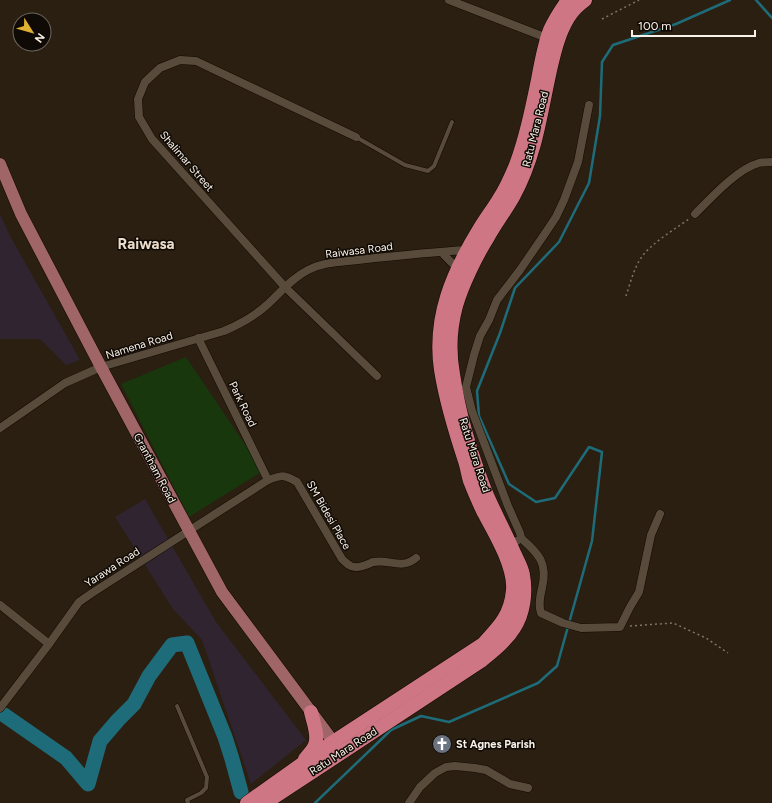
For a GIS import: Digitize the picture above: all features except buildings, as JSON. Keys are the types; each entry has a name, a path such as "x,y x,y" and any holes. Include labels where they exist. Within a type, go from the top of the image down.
{"highway":[{"name":"Ratu Mara Road","path":"265,803 338,747 483,644 509,612 513,588 512,575 494,530 483,511 470,480 450,413 441,368 441,324 446,299 458,268 467,250 500,198 516,166 534,100 544,47 557,16 568,0"},
{"name":"Ratu Mara Road","path":"246,803 302,764 338,747 481,661 497,648 514,628 522,611 525,588 516,541 487,495 468,442 455,392 450,356 452,323 456,305 470,272 487,238 513,196 526,169 534,144 553,55 559,35 568,17 577,6 585,0"},
{"path":"302,764 314,746 316,740 316,733 311,712"}],"main road":[{"name":"Grantham Road","path":"0,164 21,214 222,592 338,747"}],"street":[{"path":"449,0 547,38"},
{"name":"Shalimar Street","path":"356,138 196,61 180,60 160,68 145,82 138,99 139,117 152,139 285,287 377,376"},
{"path":"589,105 578,162 564,200 556,217 546,232 497,300 489,320 480,336 466,387 474,417 508,506 520,533 516,541 533,548 543,562 544,580 540,595 541,613 563,623 581,628 620,627 639,592 651,536 660,514"},
{"path":"695,214 736,175 759,163 772,162"},
{"name":"Raiwasa Road","path":"285,287 307,271 323,265 376,258 467,250"},
{"path":"443,252 444,255 458,268"},
{"name":"Namena Road","path":"0,428 65,383 101,367 224,330 242,323 261,310 285,287"},
{"name":"Park Road","path":"198,338 268,480"},
{"name":"SM Bidesi Place","path":"268,480 280,475 297,482 342,559 350,566 357,568 382,561 403,564 416,558"},
{"name":"Yarawa Road","path":"0,708 79,602 268,480"},
{"path":"0,605 49,644"},
{"path":"409,803 420,787 435,773 446,768 456,766 486,770 510,784 528,788"}],"lane":[{"path":"356,138 405,165 428,171 434,166 452,122"},
{"path":"177,706 207,777 206,788 187,800 188,803"}],"path":[{"path":"602,19 639,0"},
{"path":"626,296 640,258 650,248 695,214"},
{"path":"620,627 673,623 706,638 728,653"}],"shaded area":[{"path":"0,214 10,236 80,360 66,365 40,339 0,339"},
{"path":"145,499 216,622 306,740 251,784 202,640 173,609 115,517"}],"green space":[{"path":"186,357 263,471 189,517 121,384"}],"waterway":[{"path":"315,803 391,730 421,716 449,722 538,683 557,666 592,541 602,452 589,447 555,498 536,502 509,484 479,416 477,391 500,333 515,288 559,242 589,183 600,116 602,62 613,45 676,24 730,0"},
{"path":"756,0 772,18"},
{"path":"4,715 66,758 88,784 100,741 134,704 149,676 172,645 187,643 225,737 241,792"}],"place":[{"name":"St Agnes Parish","path":"442,744"}],"district":[{"name":"Raiwasa","path":"146,244"}]}
